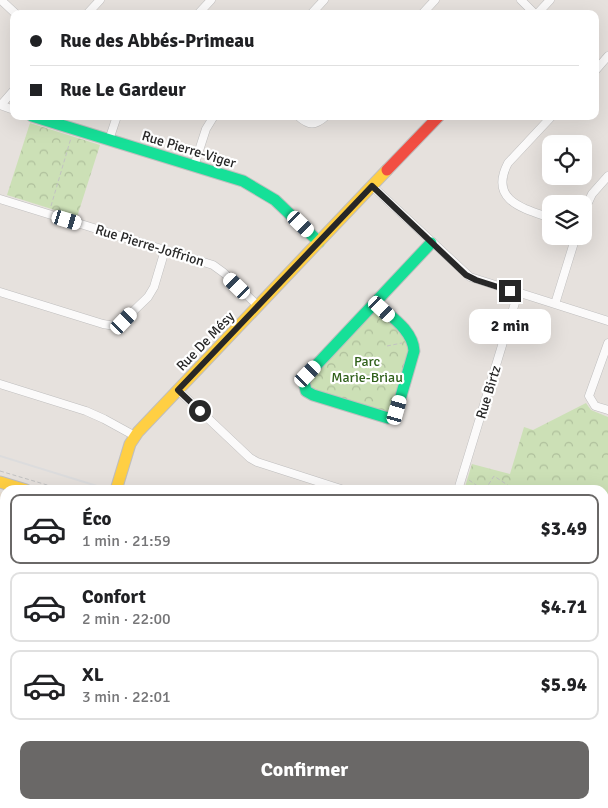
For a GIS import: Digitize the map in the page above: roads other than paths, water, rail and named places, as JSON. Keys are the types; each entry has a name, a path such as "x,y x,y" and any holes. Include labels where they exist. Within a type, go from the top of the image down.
{"street":[{"path":"1,0 12,10"},
{"path":"91,10 100,0"},
{"path":"202,10 211,0"},
{"path":"315,10 324,0"},
{"path":"426,10 435,0"},
{"path":"520,0 531,10"},
{"path":"540,10 550,0"},
{"path":"599,66 608,56"},
{"path":"1,105 10,95"},
{"name":"Rue Pierre-Viger","path":"45,120 243,182 264,192 281,204 319,242"},
{"path":"109,140 116,120"},
{"path":"194,166 206,130 212,120"},
{"path":"303,120 312,125 323,120"},
{"name":"Rue De Mésy","path":"118,485 130,444 135,436 435,120"},
{"path":"542,215 517,206 507,196 503,181 508,163 548,120"},
{"path":"592,195 608,176"},
{"path":"372,186 470,277 608,320"},
{"name":"Rue Pierre-Joffrion","path":"0,199 217,268 258,306"},
{"path":"376,303 408,334 414,344 414,351 397,410 392,417 384,417 313,395 306,391 304,382 308,374 431,242"},
{"path":"555,304 573,245"},
{"path":"0,292 115,326 124,321 150,294 165,250"},
{"name":"Rue Birtz","path":"460,485 518,293"},
{"path":"608,343 589,396 595,406 608,410"},
{"path":"0,384 86,411 135,436"},
{"path":"178,390 256,462 328,485"}],"railway":[{"path":"0,456 94,485"}],"park label":[{"name":"Parc Marie-Briau","path":"367,370"}]}
